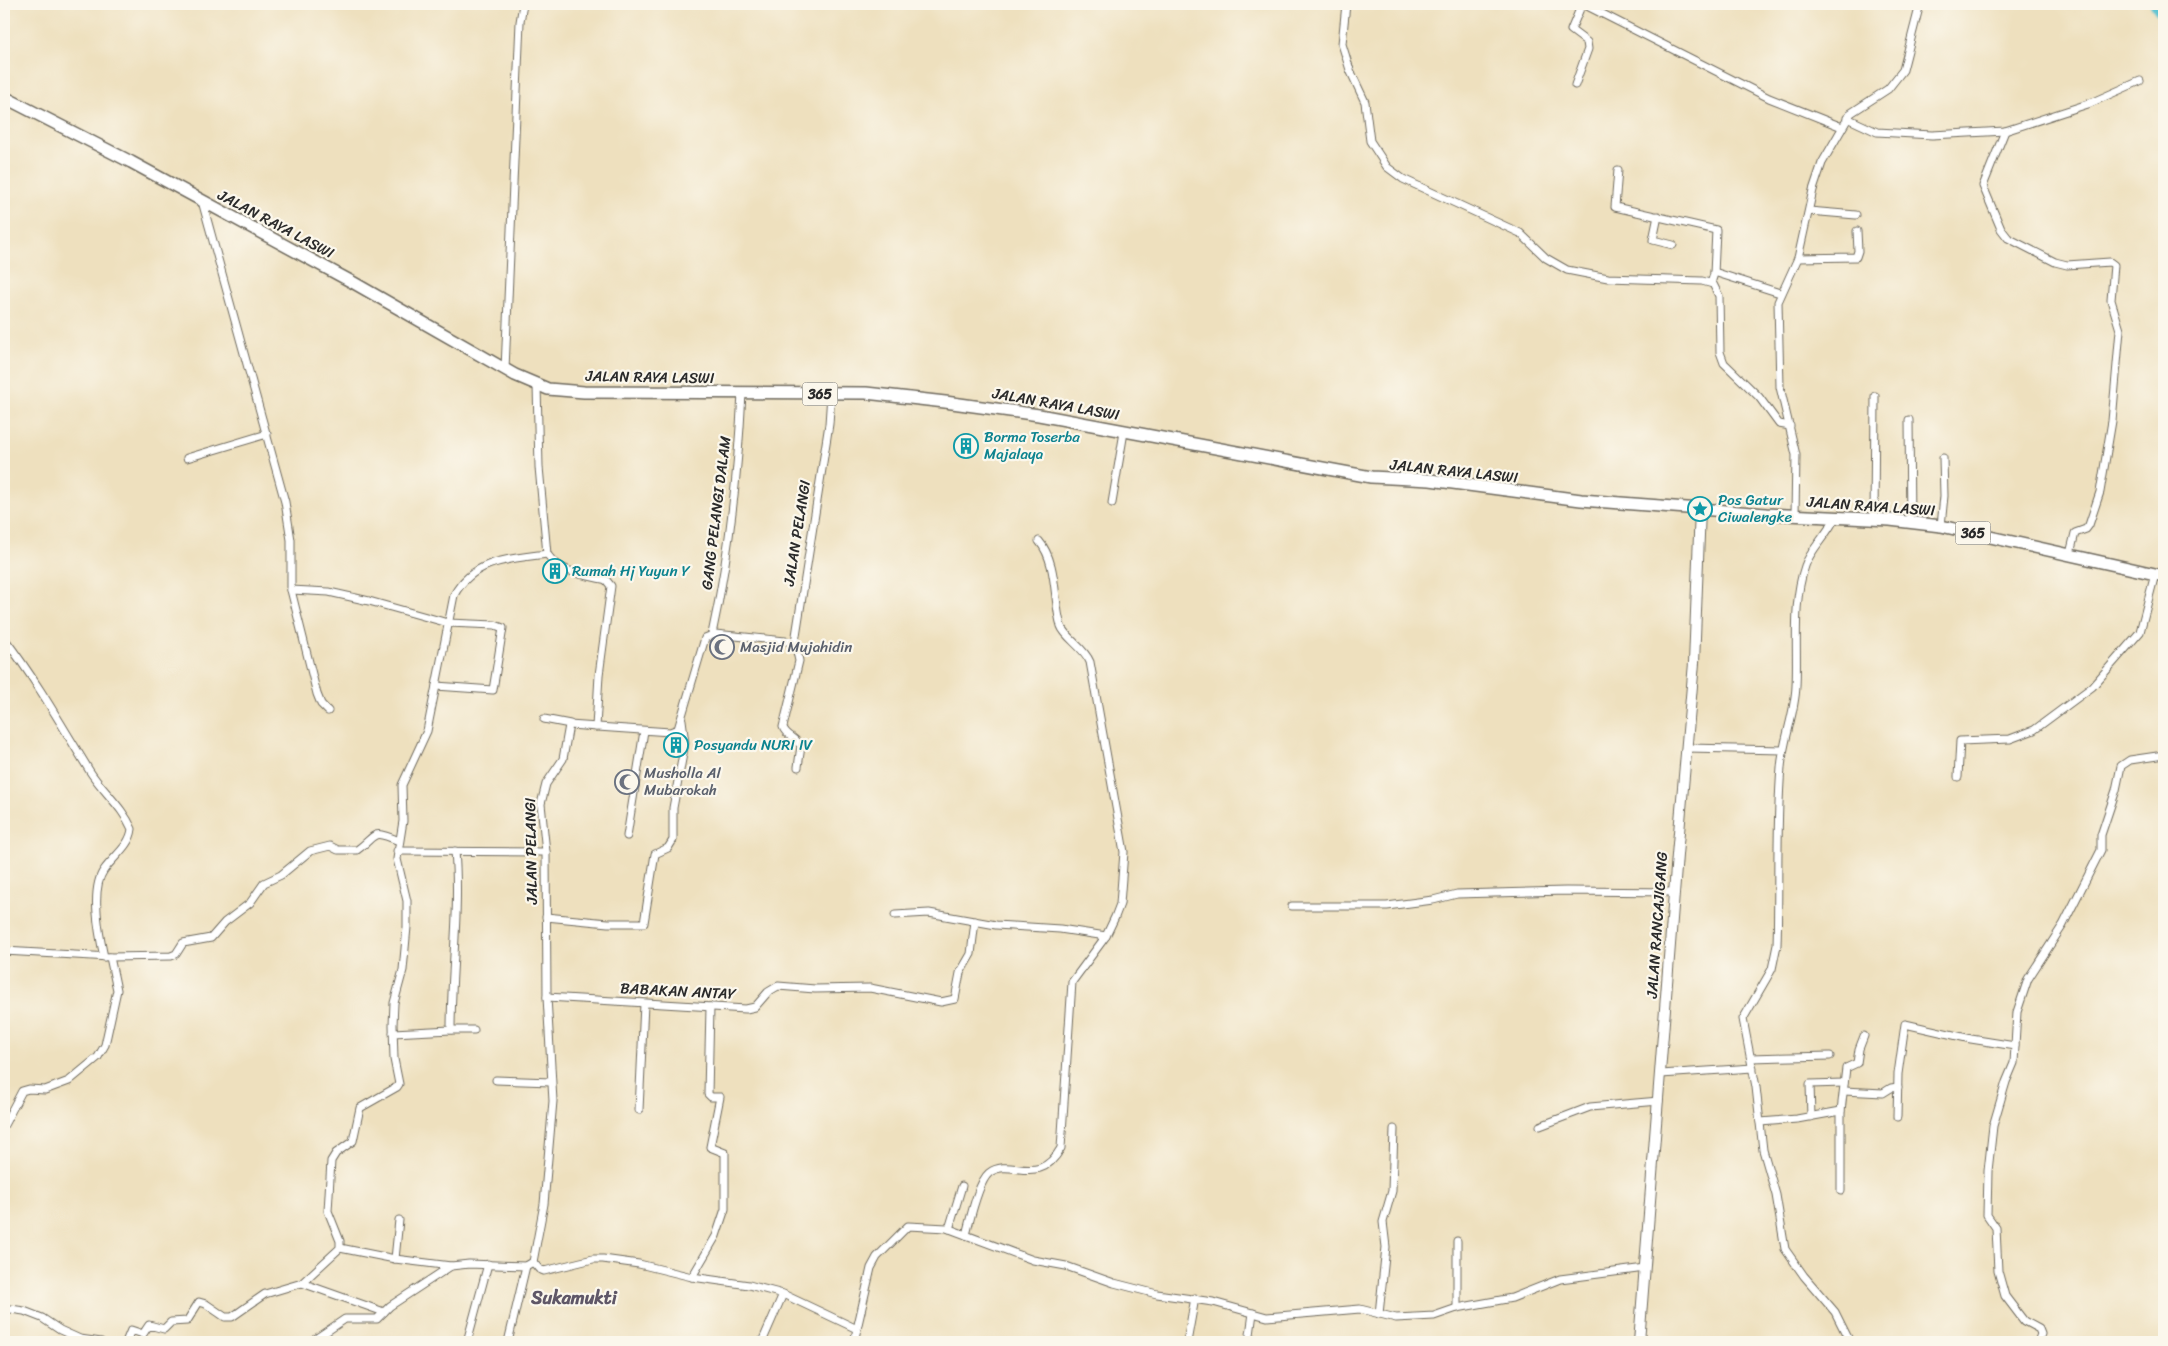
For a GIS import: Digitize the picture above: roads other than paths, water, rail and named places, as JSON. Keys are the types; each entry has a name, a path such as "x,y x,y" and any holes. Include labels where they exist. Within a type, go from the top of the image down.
{"main road":[{"name":"JALAN RAYA LASWI","path":"4,97 354,283 505,369 548,389 584,392 866,393 996,407 1371,477 1430,480 1581,500 1772,515 1910,522 1941,526 2160,575"},
{"name":"JALAN RANCAJIGANG","path":"1639,1342 1699,593 1700,510"}],"street":[{"path":"505,369 520,22 523,4"},
{"path":"1346,4 1342,44 1350,70 1365,102 1370,141 1379,157 1395,174 1520,233 1546,258 1567,270 1608,278 1712,278 1780,293"},
{"path":"1575,85 1588,49 1587,42 1571,30 1583,4 1769,98 1842,127"},
{"path":"1795,516 1796,455 1786,426 1779,378 1777,309 1780,293 1798,258 1819,169 1847,118 1863,103 1888,89 1903,70 1920,4"},
{"path":"1847,118 1877,132 1932,135 2005,131 2088,104 2140,81"},
{"path":"2005,131 1983,186 2004,233 2038,256 2056,262 2067,265 2110,262 2114,265 2111,300 2120,330 2109,444 2100,492 2090,526 2074,533 2070,554"},
{"path":"1618,170 1615,207 1716,230 1712,278 1718,293 1720,352 1724,363 1786,426"},
{"path":"202,201 267,434 291,540 291,590 317,694 321,704 328,711"},
{"path":"1809,211 1856,215"},
{"path":"1658,216 1653,240 1673,245"},
{"path":"1798,258 1856,257 1858,251 1857,231"},
{"path":"538,385 539,467 547,554 560,567 606,580 611,586 599,675 596,727"},
{"name":"GANG PELANGI DALAM","path":"712,634 722,590 740,432 742,393"},
{"name":"JALAN PELANGI","path":"798,767 801,746 785,732 783,727 799,661 795,642 828,424 830,394"},
{"path":"1874,520 1875,396"},
{"path":"1909,420 1910,522"},
{"path":"1112,503 1124,432"},
{"path":"187,458 267,434"},
{"path":"1941,526 1944,502 1943,458"},
{"path":"1835,518 1821,542 1808,558 1804,568 1797,623 1796,688 1783,750 1779,788 1777,946 1772,969 1743,1019 1751,1058 1746,1068 1760,1122 1763,1150 1776,1195 1785,1249 1804,1276 1835,1312 1850,1342"},
{"path":"966,1235 983,1181 990,1173 1006,1169 1034,1170 1044,1167 1055,1158 1061,1148 1072,982 1106,936 1120,904 1123,843 1090,662 1083,649 1062,628 1051,567 1044,547 1039,542"},
{"path":"126,1342 131,1330 144,1334 149,1325 164,1329 171,1322 187,1321 199,1302 230,1318 264,1294 302,1283 340,1248 340,1241 328,1211 331,1161 336,1153 353,1140 360,1108 397,1087 399,1084 394,1059 393,1033 394,1003 404,970 407,922 406,901 398,868 397,851 403,821 403,779 422,747 428,731 454,595 464,579 473,571 512,558 547,554"},
{"path":"1958,777 1960,741 2004,740 2023,735 2034,730 2092,687 2140,632 2160,575"},
{"path":"291,590 330,592 369,600 448,623 496,624 503,628 494,688 489,691 436,686"},
{"path":"544,719 596,727 644,731 675,731 682,720 705,638 712,634 795,642"},
{"path":"4,638 24,665 89,770 125,814 132,829 128,843 103,871 98,882 99,932 117,990 105,1045 98,1057 69,1081 45,1090 29,1089 22,1092 4,1125"},
{"path":"546,917 608,923 644,923 655,854 668,848 673,840 673,808 685,743 682,720"},
{"name":"JALAN PELANGI","path":"533,1262 549,1162 553,1101 547,997 546,852 542,824 542,797 546,784 563,759 566,727 570,724"},
{"path":"626,836 644,731"},
{"path":"1687,748 1783,750"},
{"path":"2038,1342 2039,1330 2024,1321 2003,1291 1996,1249 1996,1228 1988,1215 1988,1171 1993,1126 2006,1082 2014,1063 2017,1012 2028,979 2067,919 2101,850 2100,835 2116,790 2121,766 2130,760 2164,755"},
{"path":"4,951 107,957 170,956 176,954 183,943 211,938 225,922 250,902 264,883 281,875 310,852 330,846 338,850 357,850 374,835 382,834 399,841"},
{"path":"397,851 546,852"},
{"path":"451,1030 451,985 458,884 455,851"},
{"path":"1292,906 1387,906 1433,900 1457,894 1566,891 1675,892"},
{"path":"894,915 922,913 1002,926 1072,930 1106,936"},
{"name":"BABAKAN ANTAY","path":"547,997 644,1004 755,1007 768,992 778,986 815,989 870,988 922,999 952,1001 955,999 960,973 971,954 975,921"},
{"path":"639,1110 644,1004"},
{"path":"692,1277 716,1236 725,1209 725,1154 710,1147 720,1097 711,1097 708,1094 710,1007"},
{"path":"1897,1117 1898,1087 1905,1024 1971,1039 2015,1046"},
{"path":"393,1033 474,1030"},
{"path":"1840,1191 1841,1111 1846,1068 1857,1063 1864,1036"},
{"path":"1751,1058 1830,1056"},
{"path":"1661,1074 1746,1068"},
{"path":"496,1080 551,1082"},
{"path":"1811,1117 1810,1084 1883,1093 1890,1088 1898,1087"},
{"path":"1540,1126 1593,1107 1659,1101"},
{"path":"1760,1122 1811,1117 1841,1111"},
{"path":"1379,1314 1386,1246 1383,1222 1392,1191 1394,1129"},
{"path":"949,1229 962,1186"},
{"path":"396,1259 399,1220"},
{"path":"854,1342 871,1268 877,1257 908,1226 949,1229 1033,1260 1066,1266 1114,1283 1157,1294 1195,1298 1266,1316 1360,1309 1396,1318 1434,1316 1457,1308 1512,1298 1560,1279 1645,1268"},
{"path":"1457,1242 1457,1308"},
{"path":"340,1248 396,1259 450,1266 488,1264 526,1266 533,1262 536,1267 544,1271 593,1259 617,1260 692,1277 749,1284 783,1294 857,1329"},
{"path":"466,1342 488,1264"},
{"path":"311,1342 345,1319 374,1320 390,1306 450,1266"},
{"path":"508,1342 526,1266"},
{"path":"302,1283 384,1312"},
{"path":"762,1342 783,1294"},
{"path":"1187,1342 1195,1298"},
{"path":"4,1308 29,1313 80,1339 100,1342"},
{"path":"1249,1342 1253,1313"}],"waterway":[{"path":"2158,4 2164,12"}],"place":[{"name":"Borma Toserba Majalaya","path":"966,446"},
{"name":"Pos Gatur Ciwalengke","path":"1700,509"},
{"name":"Rumah Hj Yuyun Y","path":"555,571"},
{"name":"Masjid Mujahidin","path":"722,647"},
{"name":"Posyandu NURI IV","path":"676,745"},
{"name":"Musholla Al Mubarokah","path":"627,782"}],"district":[{"name":"Sukamukti","path":"574,1298"}]}
